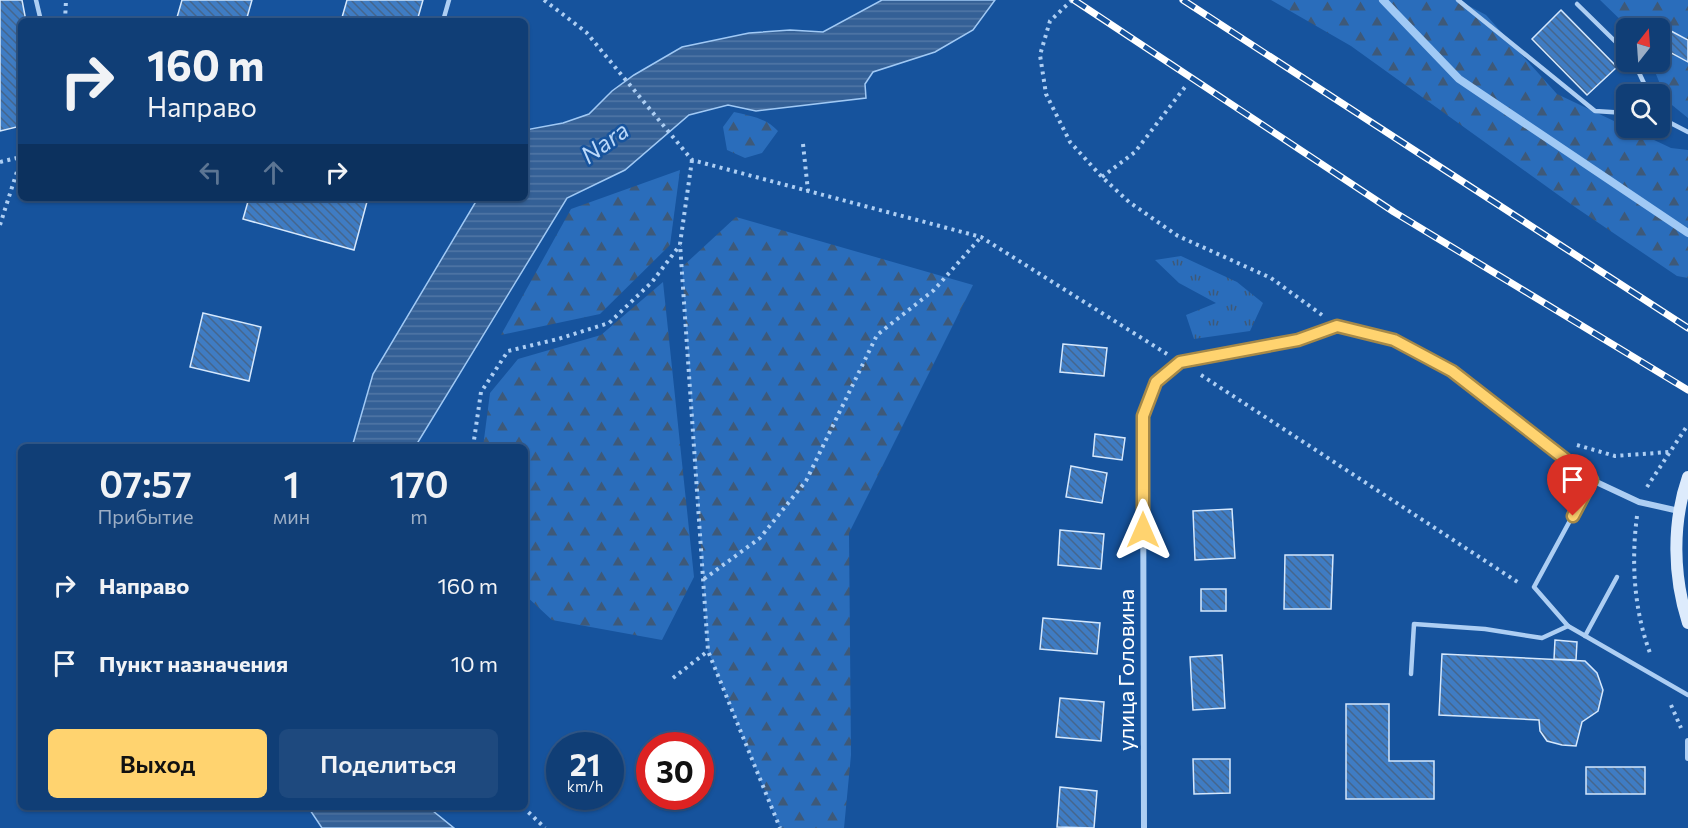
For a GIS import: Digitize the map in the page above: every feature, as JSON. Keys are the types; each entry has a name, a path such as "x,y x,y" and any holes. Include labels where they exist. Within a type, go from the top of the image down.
{"main road":[{"path":"1688,477 1676,530 1681,599 1688,623"}],"street":[{"name":"улица Головина","path":"1144,828 1143,416 1156,382 1180,362 1298,340 1337,326"},
{"path":"1337,326 1394,340 1452,371 1592,480 1639,502 1679,511"},
{"path":"1688,741 1688,758"}],"lane":[{"path":"36,0 39,18"},
{"path":"444,18 448,0"},
{"path":"1458,0 1595,111 1616,112"},
{"path":"1577,4 1616,42"},
{"path":"1670,123 1688,132"},
{"path":"1592,480 1534,587 1568,626 1688,694"},
{"path":"1585,636 1617,577"},
{"path":"1411,674 1414,624 1485,629 1542,638 1568,626"}],"path":[{"path":"65,18 66,0"},
{"path":"544,0 586,32 693,160 981,237 1180,362 1521,584"},
{"path":"1072,0 1050,21 1040,55 1046,94 1070,142 1129,202 1178,236 1271,278 1337,326"},
{"path":"1102,177 1136,152 1185,87"},
{"path":"803,144 807,191"},
{"path":"0,162 18,159"},
{"path":"693,160 680,244 708,651 780,828"},
{"path":"0,225 18,168"},
{"path":"703,580 760,538 806,481 877,335 934,290 981,237"},
{"path":"473,444 481,392 508,351 609,323 652,282 680,244"},
{"path":"1653,661 1642,633 1635,593 1634,544 1639,502 1687,426"},
{"path":"1572,443 1615,456 1670,452"},
{"path":"673,678 708,651"},
{"path":"526,810 545,828"}],"green space":[{"path":"1271,0 1458,0 1486,15 1557,94 1616,122 1616,138 1650,138 1671,148 1688,150 1688,278 1677,276 1575,207 1351,46"},
{"path":"1600,0 1688,0 1688,118 1670,103 1670,84 1660,84 1655,72 1670,72 1670,18 1619,18"},
{"path":"734,112 763,120 778,131 762,153 745,158 727,150 723,127"},
{"path":"680,170 670,245 600,314 501,335 571,209"},
{"path":"736,217 973,285 849,533 851,755 844,828 780,828 708,651 682,267"},
{"path":"1181,256 1237,282 1263,303 1250,331 1194,339 1186,315 1216,303 1179,283 1155,260"},
{"path":"663,282 694,577 662,640 552,620 528,598 528,444 483,444 490,393 518,359 601,335"}],"water":[{"name":"Nara","path":"882,0 995,0 973,30 935,52 873,72 865,84 866,98 756,111 728,105 689,115 625,170 567,198 417,444 353,444 373,374 476,201 528,201 528,129 563,123 589,114 612,91 634,75 682,47 749,33 790,30 823,32"},
{"path":"310,810 432,810 454,828 322,828"}],"building":[{"path":"0,0 22,0 25,18 18,18 18,127 0,131"},
{"path":"182,0 252,0 247,18 177,18"},
{"path":"347,0 423,0 418,18 342,18"},
{"path":"1561,10 1616,68 1587,95 1532,39"},
{"path":"1671,31 1688,40 1688,62 1670,52"},
{"path":"248,201 367,201 354,250 243,219"},
{"path":"203,313 261,327 249,381 190,367"},
{"path":"1063,344 1107,348 1104,376 1060,372"},
{"path":"1095,434 1125,438 1122,460 1093,456"},
{"path":"1071,466 1107,473 1102,503 1066,497"},
{"path":"1232,509 1235,558 1195,560 1193,511"},
{"path":"1060,530 1104,534 1101,569 1058,565"},
{"path":"1285,555 1333,555 1331,609 1284,609"},
{"path":"1201,589 1226,589 1226,611 1201,611"},
{"path":"1043,618 1100,623 1097,654 1040,649"},
{"path":"1555,640 1577,642 1576,660 1554,659"},
{"path":"1442,654 1585,661 1597,673 1603,690 1598,711 1582,722 1576,746 1547,741 1540,731 1539,720 1439,715"},
{"path":"1222,655 1225,708 1193,710 1190,657"},
{"path":"1060,698 1104,702 1101,741 1056,737"},
{"path":"1346,704 1389,704 1389,761 1434,761 1434,799 1346,799"},
{"path":"1193,759 1230,759 1230,793 1194,794"},
{"path":"1586,767 1645,767 1645,794 1586,794"},
{"path":"1060,787 1097,791 1094,828 1057,827"}],"waterway":[{"path":"1383,0 1459,79 1688,233"}],"railway":[{"path":"1074,0 1394,212 1688,390"},
{"path":"1183,0 1688,328"}],"route":[{"path":"1143,530 1143,416 1156,382 1180,362 1298,340 1337,326 1394,340 1452,371 1592,480 1573,516"}]}
